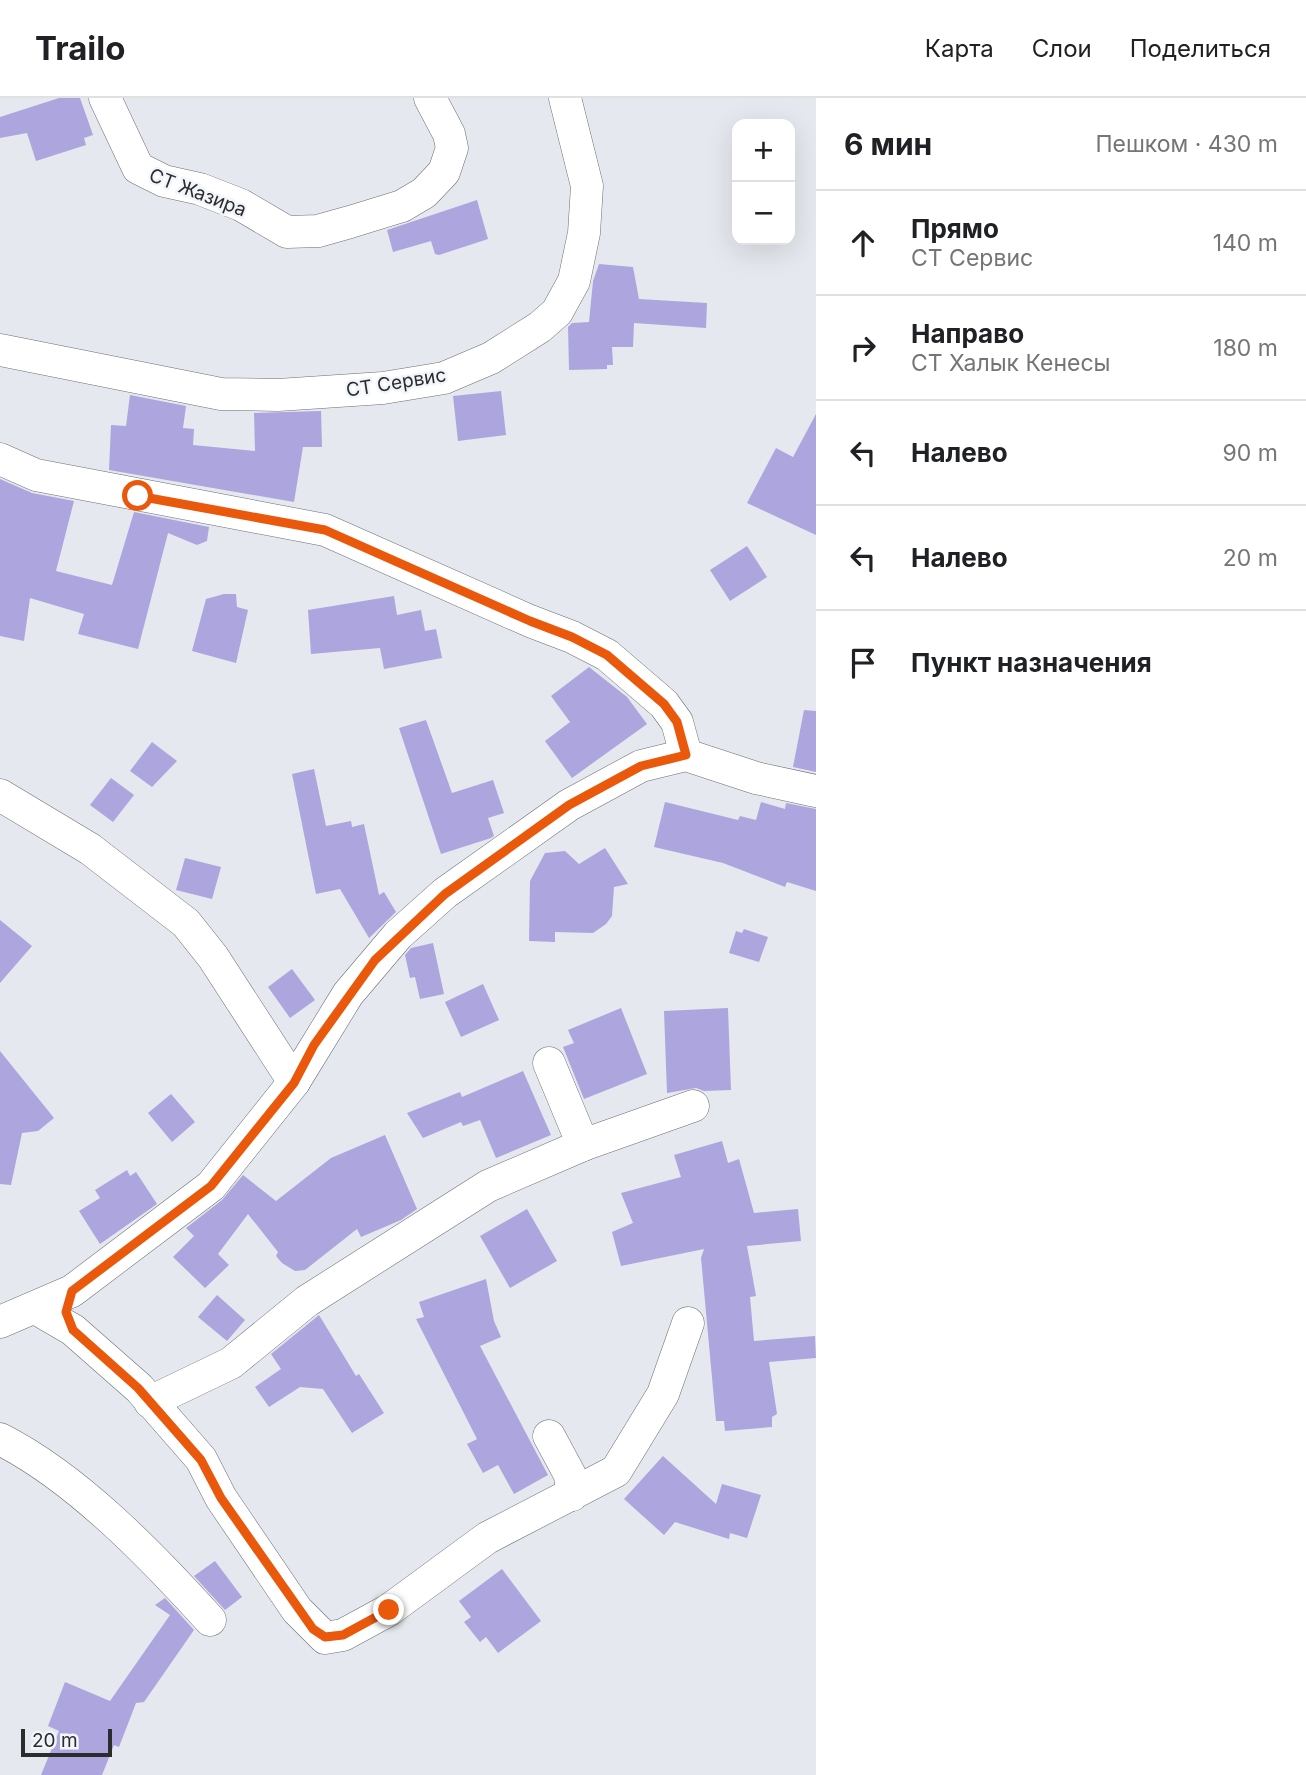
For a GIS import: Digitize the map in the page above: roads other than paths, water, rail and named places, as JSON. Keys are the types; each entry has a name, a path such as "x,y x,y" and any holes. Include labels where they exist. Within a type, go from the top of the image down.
{"street":[{"name":"СТ Жазира","path":"105,98 138,167 163,181 200,189 241,205 287,232 318,231 350,222 401,206 424,193 444,172 452,148 449,134 430,98"},
{"name":"СТ Сервис","path":"0,350 221,394 278,395 383,388 444,378 491,358 549,320 557,312 574,281 584,233 587,186 565,98"},
{"path":"0,459 36,475 325,530 607,655 664,704 677,722 686,755"},
{"path":"0,1322 72,1291 211,1186 294,1083 314,1045 375,960 445,894 569,805 641,766 686,755 756,778 816,791"},
{"path":"0,794 90,849 186,923 213,957 294,1083"},
{"path":"549,1063 583,1145"},
{"path":"150,1402 231,1363 307,1301 488,1186 583,1145 693,1106"},
{"path":"72,1291 66,1312 73,1330"},
{"path":"37,1308 73,1330 138,1388 201,1460 221,1498 297,1610 313,1629 325,1637 343,1635 389,1610 487,1538 616,1471 663,1394 688,1323"},
{"path":"549,1436 570,1475 572,1495"},
{"path":"0,1439 46,1467 95,1508 209,1620"}]}
